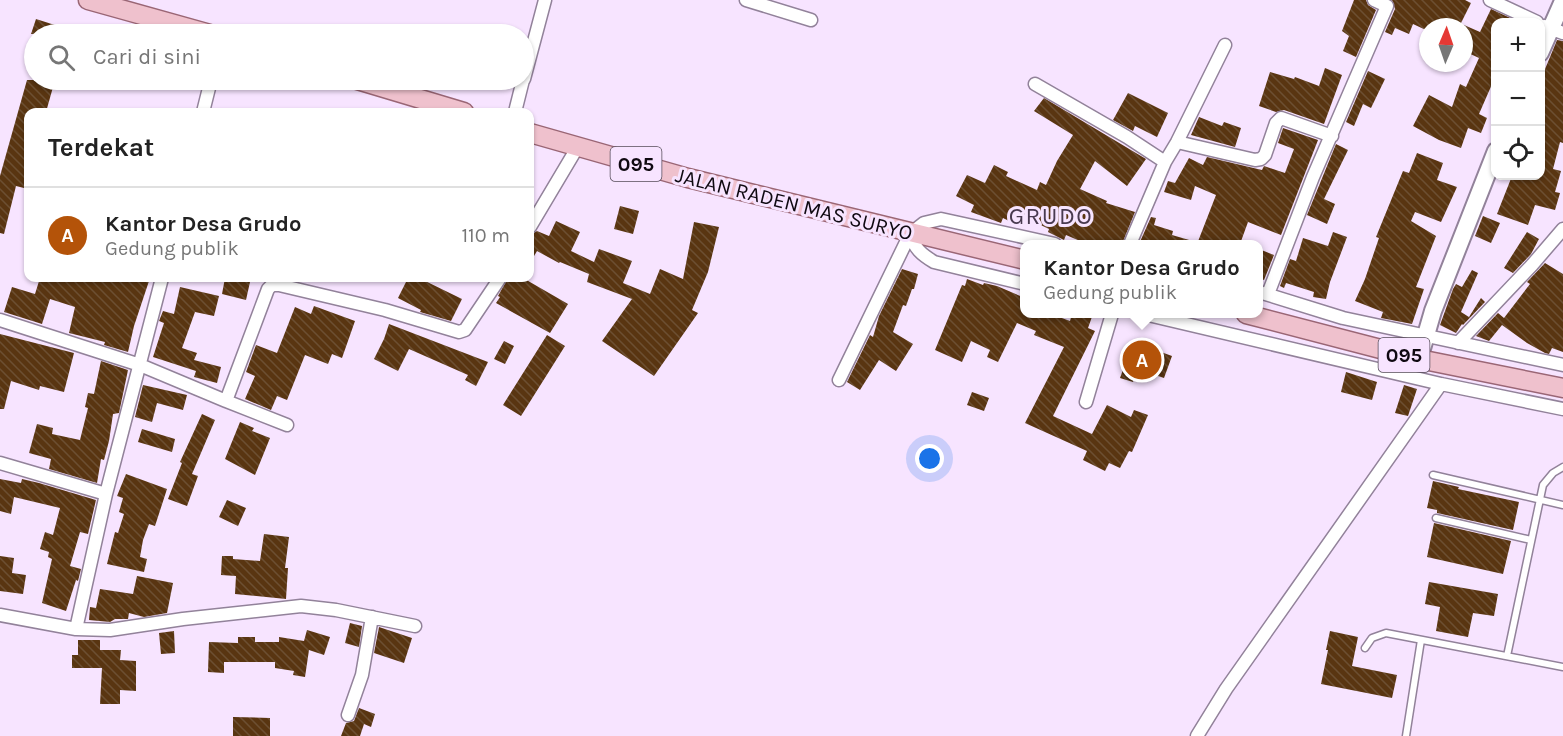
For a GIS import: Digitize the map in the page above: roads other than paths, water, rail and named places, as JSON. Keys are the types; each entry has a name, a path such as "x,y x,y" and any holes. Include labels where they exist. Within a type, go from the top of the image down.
{"main road":[{"path":"88,0 174,24"},
{"path":"390,90 451,108"},
{"name":"JALAN RADEN MAS SURYO","path":"534,134 577,148 744,192 1020,259"},
{"name":"095","path":"1261,318 1419,359 1563,388"}],"street":[{"path":"534,40 545,0"},
{"path":"746,0 811,20"},
{"path":"1374,0 1387,6 1263,293 1343,318 1563,365"},
{"path":"1490,0 1548,27 1563,1"},
{"path":"1132,240 1165,162 1225,45"},
{"path":"1035,84 1127,137 1165,162"},
{"path":"203,108 208,90"},
{"path":"516,108 520,90"},
{"path":"1177,142 1255,160 1265,155 1276,123 1281,118 1332,136"},
{"path":"534,220 577,148"},
{"path":"1419,359 1425,336 1491,164"},
{"path":"839,380 910,234 924,223 941,219 1037,240"},
{"path":"1458,343 1563,229"},
{"path":"910,234 915,248 934,262 1020,283"},
{"path":"76,629 106,494 161,282"},
{"path":"226,401 268,289 272,285 385,310 459,332 465,330 497,282"},
{"path":"1086,402 1111,318"},
{"path":"1161,318 1441,384 1563,409"},
{"path":"0,320 140,365 287,425"},
{"path":"1197,736 1226,689 1441,384"},
{"path":"0,463 106,494"},
{"path":"0,615 76,629 110,630 248,610 301,606 336,610 415,626"},
{"path":"348,715 362,675 372,617"}],"lane":[{"path":"1507,656 1543,485 1552,472 1563,467"},
{"path":"1433,475 1563,505"},
{"path":"1437,518 1531,540"},
{"path":"1365,648 1372,638 1386,633 1563,667"},
{"path":"1406,736 1421,640"}],"place":[{"name":"Kantor Desa Grudo","path":"1142,360"}],"district":[{"name":"GRUDO","path":"1051,216"}]}
